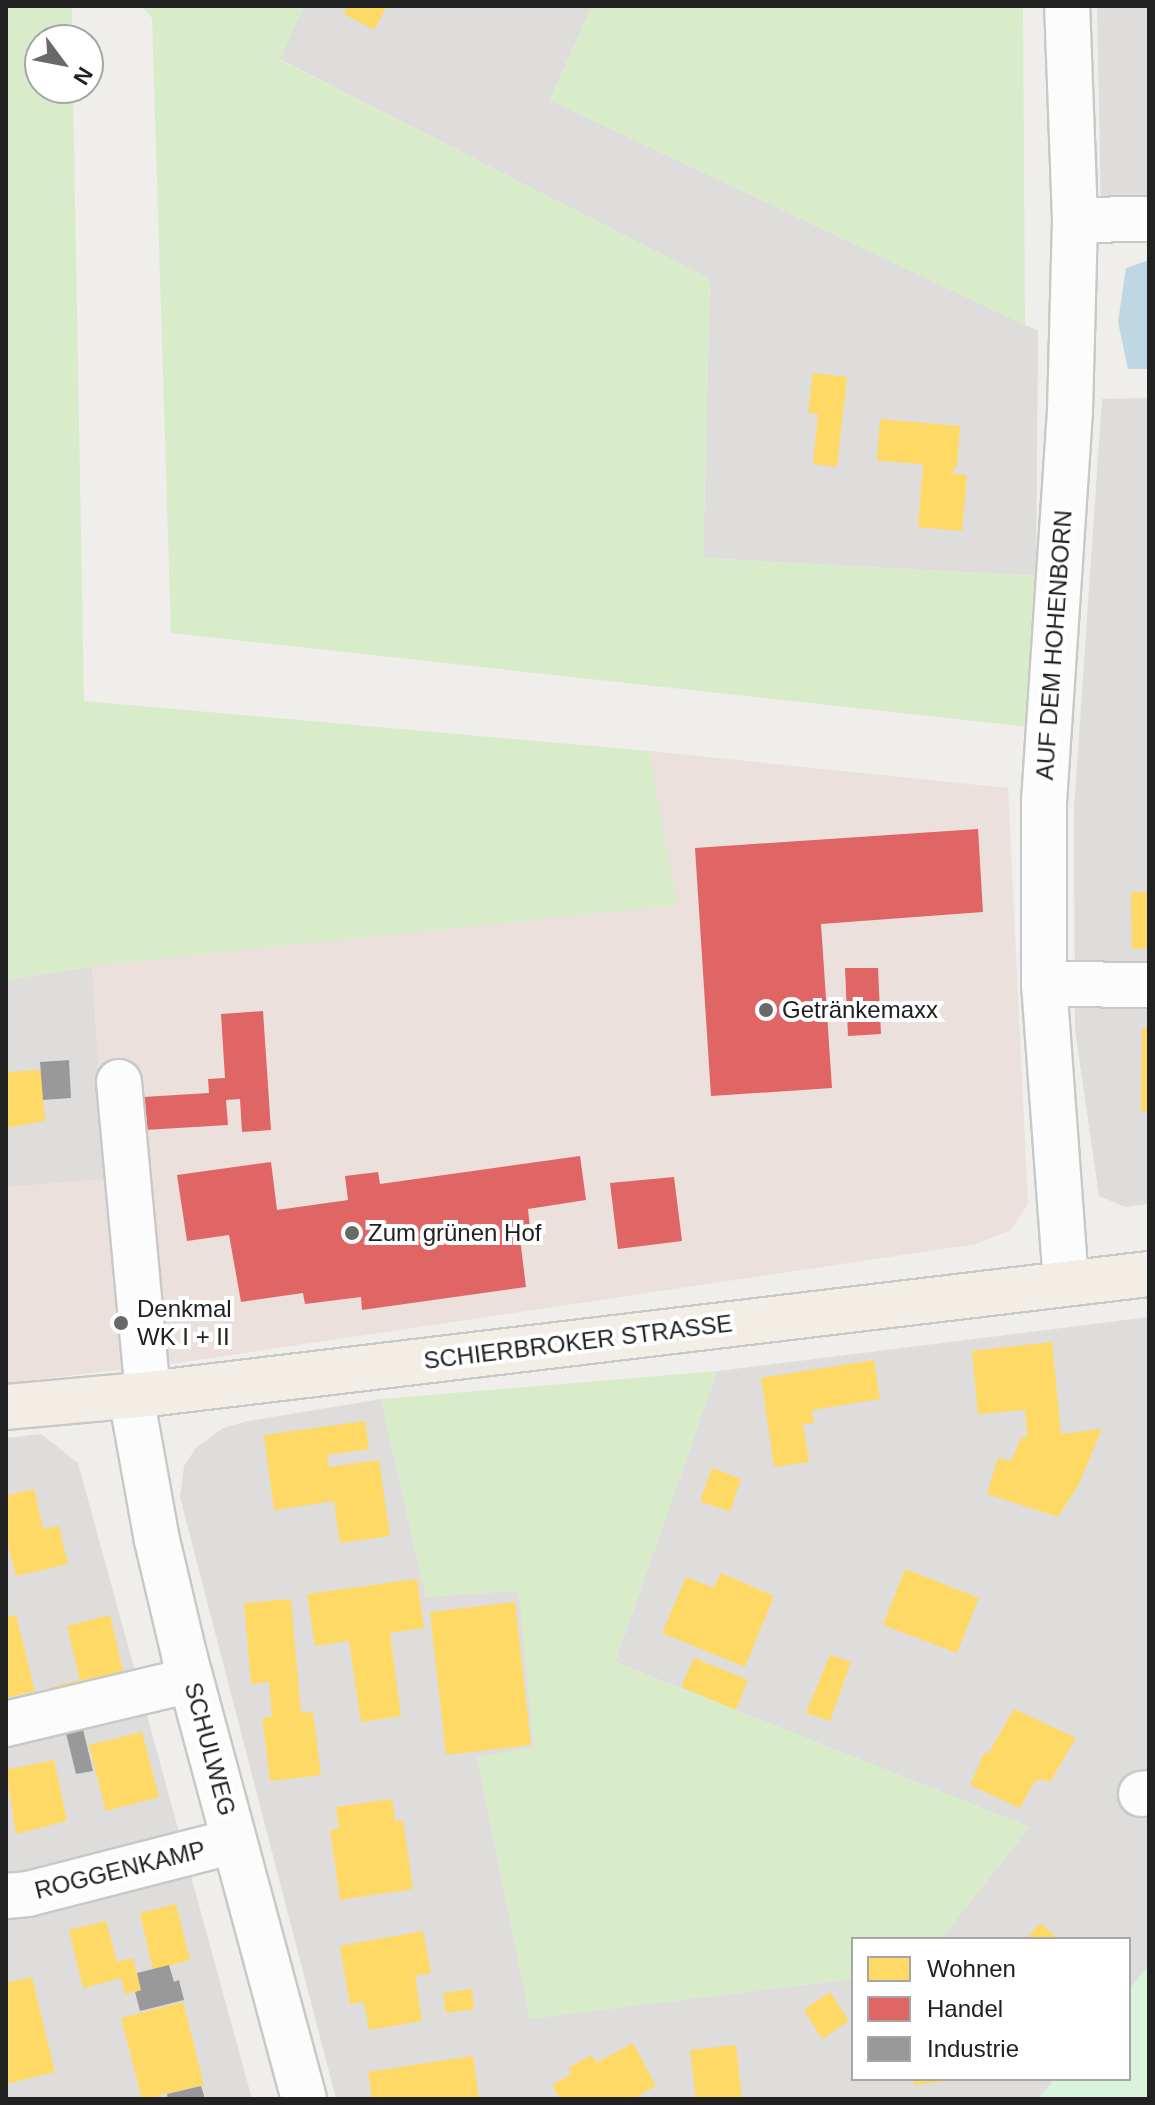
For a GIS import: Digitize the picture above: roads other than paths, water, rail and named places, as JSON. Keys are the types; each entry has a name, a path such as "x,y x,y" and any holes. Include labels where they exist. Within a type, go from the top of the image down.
{"main road":[{"name":"SCHIERBROKER STRASSE","path":"6,1407 140,1395 1149,1274"}],"street":[{"name":"AUF DEM HOHENBORN","path":"1066,1283 1044,984 1044,802 1070,411 1075,220 1067,6"},
{"path":"1075,220 1149,219"},
{"path":"1044,984 1149,985"},
{"name":"SCHULWEG","path":"119,1082 140,1395 157,1540 191,1680 304,2099"},
{"path":"6,1724 191,1680"},
{"name":"ROGGENKAMP","path":"6,1896 28,1894 234,1841"}],"water":[{"path":"1149,260 1149,369 1128,369 1118,322 1126,268"}],"place":[{"name":"Getränkemaxx","path":"766,1010"},
{"name":"Zum grünen Hof","path":"352,1233"},
{"name":"Denkmal WK I + II","path":"121,1323"}]}
